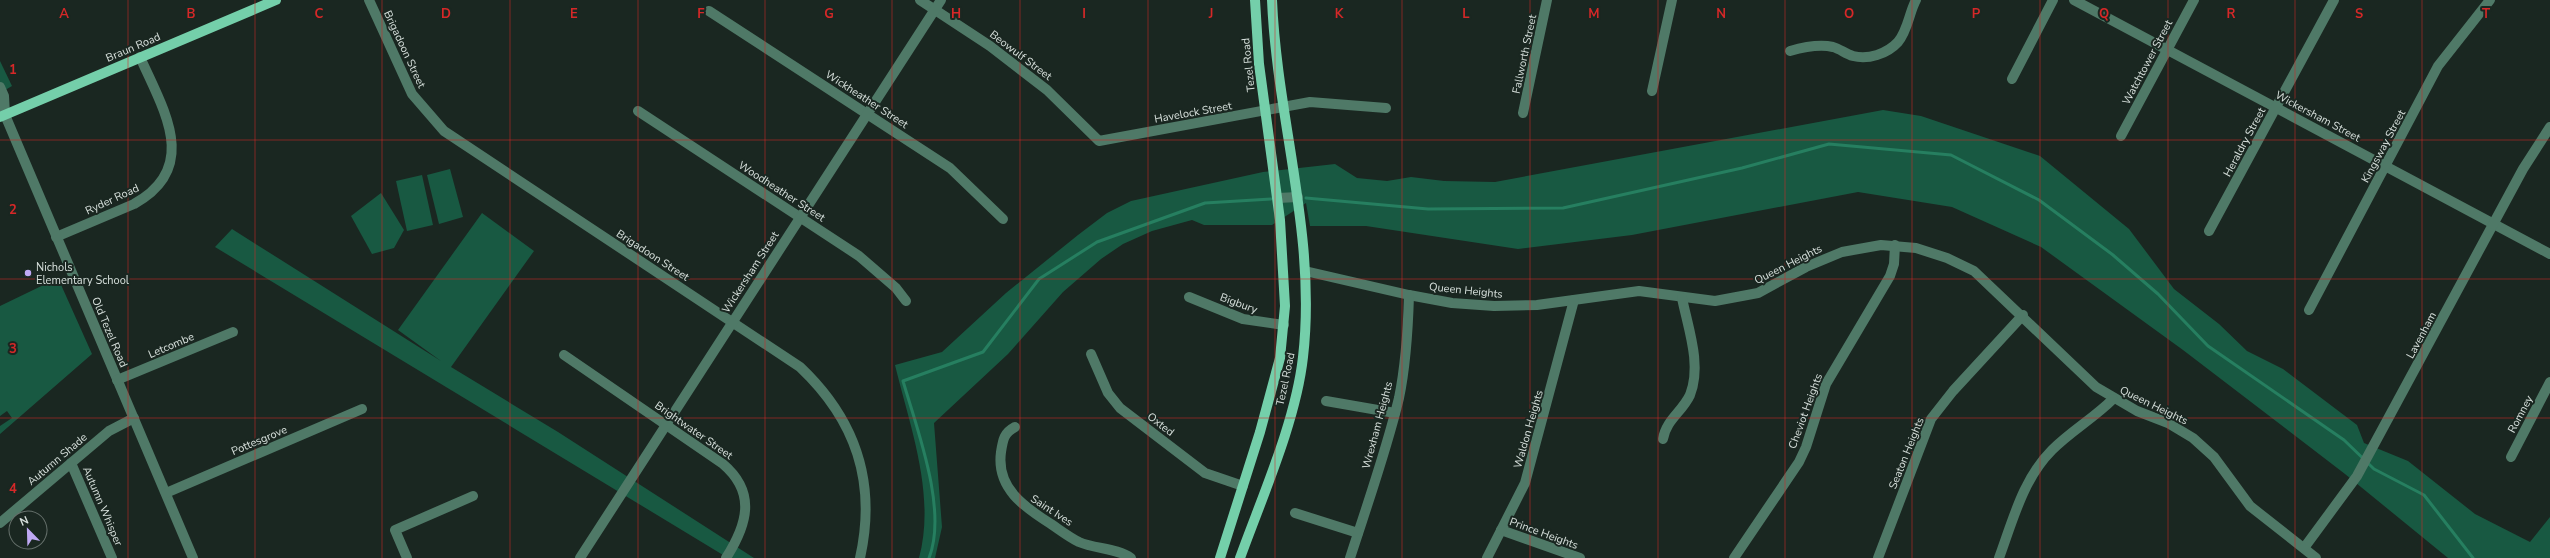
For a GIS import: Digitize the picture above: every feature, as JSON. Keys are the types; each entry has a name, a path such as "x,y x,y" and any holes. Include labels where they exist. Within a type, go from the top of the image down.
{"main road":[{"name":"Braun Road","path":"2,114 276,0"},
{"name":"Tezel Road","path":"1220,558 1260,432 1280,358 1284,325 1285,271 1278,198 1258,57 1255,0"},
{"name":"Tezel Road","path":"1240,558 1284,436 1300,371 1305,323 1305,271 1298,196 1274,43 1272,0"}],"street":[{"name":"Brigadoon Street","path":"369,0 412,94 444,131 732,321 800,368 830,397 841,414 857,451 865,482 866,519 860,558"},
{"name":"Beowulf Street","path":"920,0 990,46 1048,90 1099,141"},
{"name":"Wickersham Street","path":"580,558 941,0"},
{"name":"Fallworth Street","path":"1523,113 1547,0"},
{"path":"1652,91 1672,0"},
{"path":"1790,51 1819,46 1834,47 1853,56 1874,56 1887,50 1898,42 1907,25 1916,0"},
{"path":"2012,79 2053,0"},
{"name":"Wickersham Street","path":"2074,0 2550,254"},
{"name":"Watchtower Street","path":"2121,136 2194,0"},
{"name":"Heraldry Street","path":"2209,231 2334,0"},
{"name":"Kingsway Street","path":"2309,310 2386,167 2438,66 2490,0"},
{"name":"Wickheather Street","path":"709,11 868,113 950,168 1003,219"},
{"name":"Ryder Road","path":"56,237 134,204 151,193 164,178 172,159 172,132 140,57"},
{"name":"Old Tezel Road","path":"0,87 4,96 2,114 194,558"},
{"name":"Havelock Street","path":"1099,141 1321,101 1386,108"},
{"name":"Woodheather Street","path":"638,111 800,216 877,270 896,288 906,301"},
{"name":"Lavenham","path":"2304,548 2357,476 2523,169 2550,127"},
{"path":"1278,198 1298,196"},
{"name":"Queen Heights","path":"1305,271 1409,295 1452,303 1494,306 1537,305 1639,291 1682,298 1714,301 1744,297 1771,287 1806,267 1836,254 1861,248 1895,245 1916,248 1947,258 1974,271 2023,316 2082,375 2113,399 2168,423 2193,438 2214,457 2250,506 2316,558"},
{"name":"Cheviot Heights","path":"1734,558 1804,452 1826,384 1890,276 1894,264 1895,245"},
{"name":"Wrexham Heights","path":"1350,558 1395,413 1407,344 1409,295"},
{"name":"Bigbury","path":"1189,297 1243,319 1284,325"},
{"path":"1663,439 1668,422 1689,396 1694,378 1695,366 1682,298"},
{"name":"Waldon Heights","path":"1487,558 1525,483 1574,300"},
{"name":"Seaton Heights","path":"1878,558 1931,419 1954,391 2023,316"},
{"name":"Letcombe","path":"117,380 233,332"},
{"name":"Oxted","path":"1091,354 1108,394 1120,408 1206,473 1243,486"},
{"name":"Brightwater Street","path":"564,355 723,464 736,477 742,488 746,506 745,519 740,537 726,558"},
{"name":"Romney","path":"2511,457 2550,382"},
{"path":"1999,558 2023,491 2038,467 2056,446 2092,418 2113,399"},
{"path":"1326,400 1395,413"},
{"name":"Pottesgrove","path":"166,493 362,409"},
{"name":"Autumn Shade","path":"0,523 118,425 134,418"},
{"name":"Saint Ives","path":"1015,427 1006,432 1003,438 1000,460 1003,476 1017,500 1078,541 1120,552 1131,558"},
{"name":"Autumn Whisper","path":"71,463 112,558"},
{"path":"407,558 395,530 473,496"},
{"path":"1295,513 1358,533"},
{"name":"Prince Heights","path":"1501,530 1580,558"}],"green space":[{"path":"0,61 12,86 0,93"},
{"path":"1883,110 1921,116 2040,156 2129,229 2174,289 2219,324 2247,351 2283,369 2357,425 2364,443 2408,461 2475,514 2530,542 2550,517 2550,558 2448,558 2345,474 2183,350 2041,247 1952,207 1858,192 1632,235 1518,249 1366,226 1310,226 1306,203 1272,225 1204,225 1192,220 1152,231 1123,244 1101,259 1063,292 1008,354 934,423 942,527 935,558 919,558 925,510 923,486 914,437 895,365 942,352 1006,293 1078,235 1107,213 1131,201 1263,172 1335,164 1357,178 1387,181 1411,177 1444,181 1495,182"},
{"path":"450,169 463,217 439,224 427,175"},
{"path":"422,175 433,225 407,231 396,181"},
{"path":"381,193 404,230 394,248 372,254 351,216"},
{"path":"482,213 534,251 451,367 558,432 754,558 728,558 215,247 232,229 441,361 398,330"},
{"path":"58,278 92,354 0,434 0,426 12,418 7,411 0,416 0,306"}],"waterway":[{"path":"1306,198 1428,209 1563,208 1742,168 1829,144 1951,155 2039,200 2113,255 2158,294 2208,346 2344,440 2374,469 2424,495 2473,558"},
{"path":"929,558 934,539 935,517 933,494 922,445 903,381 983,352 1039,279 1097,242 1205,203 1271,199"}],"place":[{"name":"Nichols Elementary School","path":"28,273"}]}
